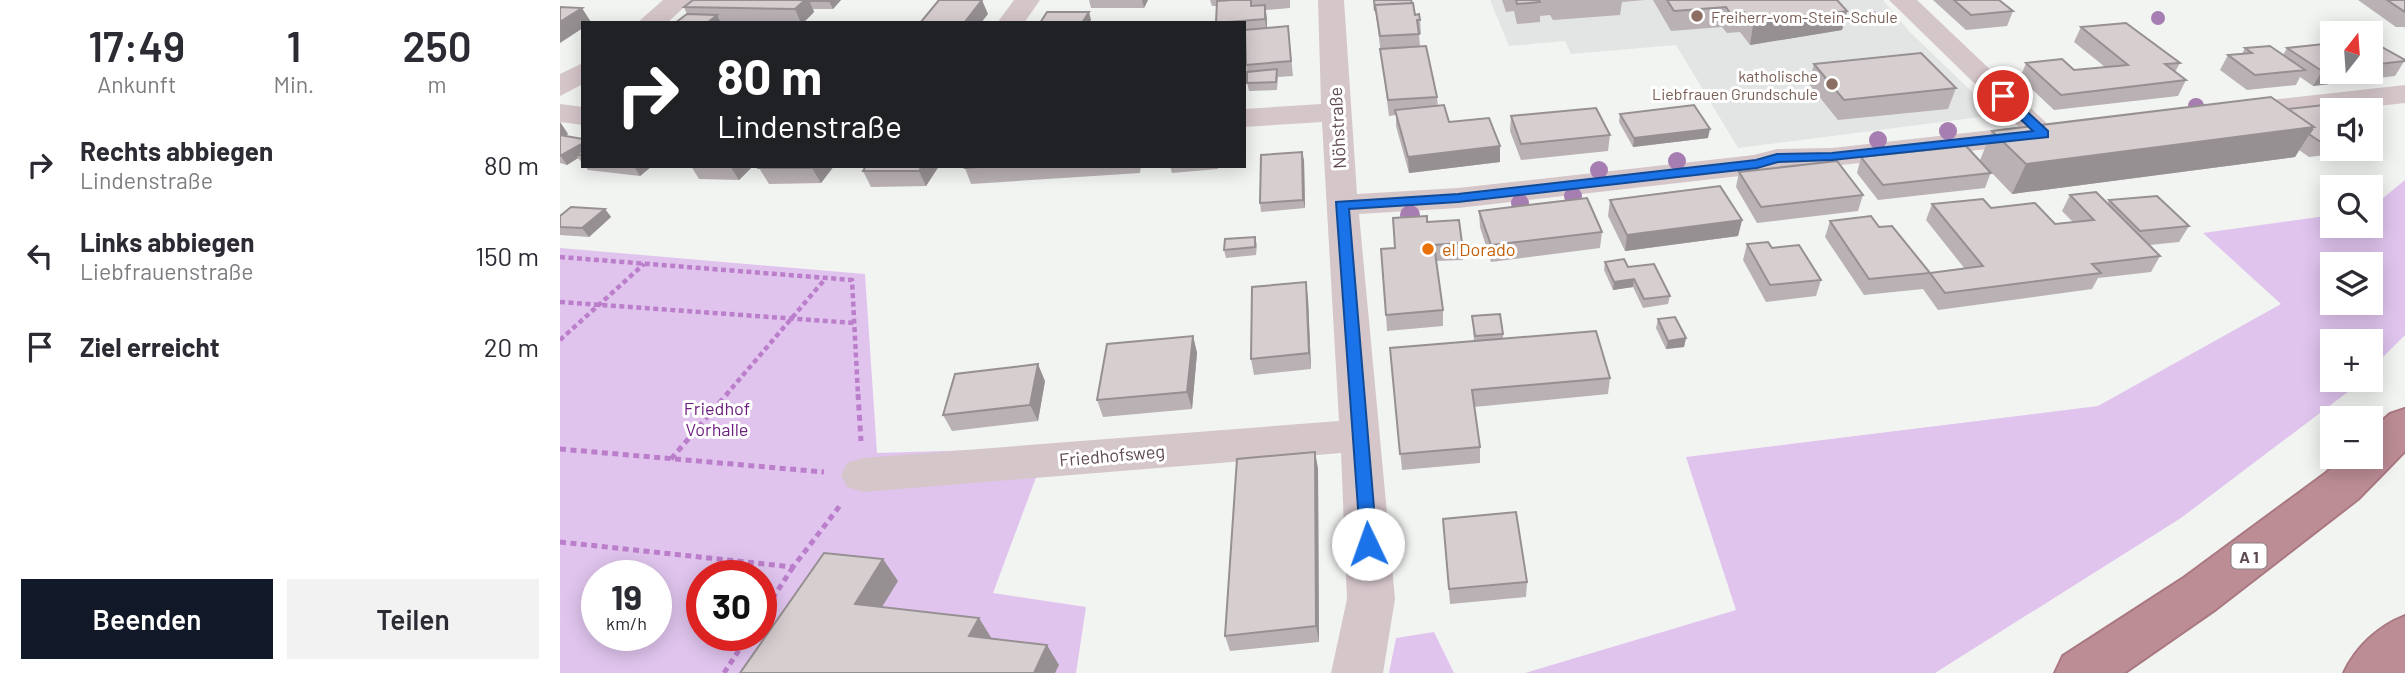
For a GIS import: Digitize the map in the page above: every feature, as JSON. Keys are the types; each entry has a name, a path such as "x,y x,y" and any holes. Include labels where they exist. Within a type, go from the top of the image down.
{"highway":[{"name":"A 1","path":"2081,673 2199,594 2342,486 2405,425"},
{"path":"2370,673 2405,639"}],"street":[{"path":"653,21 679,0"},
{"path":"1011,21 1027,0"},
{"name":"Nöhstraße","path":"1331,0 1341,205 1361,435 1371,599 1357,673"},
{"path":"1341,205 1458,198 1757,164 1777,158 1832,156 2057,132 1902,0"},
{"path":"560,87 581,72"},
{"path":"2208,116 2405,94"},
{"path":"1246,118 1336,112"},
{"path":"560,113 581,117"},
{"name":"Friedhofsweg","path":"863,475 1361,435"}],"path":[{"path":"560,257 852,280 863,475 777,592"},
{"path":"560,340 645,264"},
{"path":"670,459 826,278"},
{"path":"560,302 854,323"},
{"path":"560,449 863,475"},
{"path":"560,542 793,567"},
{"path":"724,673 738,651"}],"shaded area":[{"path":"1490,0 1883,0 1910,32 1996,115 1738,148 1676,45 1571,54 1565,41 1509,46"}],"green space":[{"path":"2405,180 2405,335 2383,357 2383,329 2320,329 2320,392 2348,392 2329,406 2320,406 2320,413 2181,518 1935,673 1525,673 1736,610 1686,457 2098,406 2281,304 2203,233 2320,217 2320,238 2383,238 2383,198"},
{"name":"Friedhof Vorhalle","path":"560,248 865,274 877,453 1047,448 993,593 1086,607 1076,673 560,673"},
{"path":"1434,632 1454,673 1389,673 1396,638"}],"building":[{"path":"693,0 805,0 795,9 684,7"},
{"path":"939,0 982,0 966,21 922,21"},
{"path":"1251,0 1251,6 1265,5 1265,19 1216,21 1217,1"},
{"path":"1374,0 1411,0 1412,3 1375,5 1375,11"},
{"path":"1516,0 1539,0 1540,2 1517,4"},
{"path":"1667,0 1837,0 1847,11 1753,25 1744,12 1730,13 1726,7 1674,11"},
{"path":"1954,0 1999,0 2013,11 1971,15"},
{"path":"2387,0 2405,0 2405,12"},
{"path":"1413,3 1415,15 1419,14 1419,34 1380,36 1375,5"},
{"path":"560,7 582,8 560,22"},
{"path":"1047,12 1089,12 1083,21 1041,21"},
{"path":"687,14 717,15 710,21 678,21"},
{"path":"2126,23 2180,63 2165,64 2186,80 2061,95 2026,63 2062,59 2074,70 2128,65 2081,27"},
{"path":"1288,26 1291,61 1246,65 1246,30"},
{"path":"2320,44 2320,70 2287,48"},
{"path":"1426,46 1437,97 1388,100 1380,49"},
{"path":"2270,46 2305,70 2255,75 2228,55 2252,53 2245,48"},
{"path":"2384,48 2405,60 2384,63"},
{"path":"1921,53 1956,88 1844,100 1814,64"},
{"path":"1277,69 1276,82 1247,83 1247,72"},
{"path":"2271,97 2314,127 2026,164 1992,131"},
{"path":"1444,105 1449,122 1489,118 1500,146 1408,157 1395,110"},
{"path":"1694,105 1710,129 1634,138 1620,114"},
{"path":"2320,105 2320,141 2309,134 2314,127 2288,109"},
{"path":"1596,108 1610,135 1521,144 1511,116"},
{"path":"560,135 581,139 581,144 560,156"},
{"path":"1966,146 1991,173 1883,185 1861,157"},
{"path":"1302,152 1303,200 1260,203 1261,155"},
{"path":"1837,161 1863,195 1761,207 1739,172"},
{"path":"865,168 921,168 919,171 863,171"},
{"path":"1720,186 1742,220 1627,235 1610,200"},
{"path":"2096,192 2160,256 2092,264 2101,273 1945,293 1930,273 1983,266 1932,204 1983,199 1991,208 2035,203 2055,224 2094,220 2070,195"},
{"path":"2157,196 2189,226 2140,231 2109,200"},
{"path":"1587,198 1602,232 1491,245 1479,211"},
{"path":"571,207 605,209 582,228 560,227 560,216"},
{"path":"1427,216 1427,222 1459,220 1462,243 1434,245 1443,310 1386,315 1381,249 1395,248 1393,218"},
{"path":"1871,216 1879,227 1892,226 1930,273 1869,279 1830,221"},
{"path":"1255,237 1255,247 1224,250 1225,239"},
{"path":"1768,242 1772,248 1799,245 1821,280 1770,285 1747,244"},
{"path":"1624,259 1628,267 1654,264 1670,296 1644,299 1634,279 1614,282 1605,262"},
{"path":"1306,282 1309,353 1251,359 1252,287"},
{"path":"1500,314 1503,334 1475,336 1472,316"},
{"path":"1675,317 1686,338 1668,341 1658,319"},
{"path":"1596,331 1610,378 1472,390 1480,447 1400,454 1390,348"},
{"path":"1193,336 1187,392 1097,400 1107,344"},
{"path":"1038,364 1030,405 943,415 955,374"},
{"path":"1315,452 1316,626 1225,636 1237,459"},
{"path":"1516,512 1527,582 1449,589 1443,519"},
{"path":"824,553 883,559 855,604 979,618 969,636 1047,645 1034,673 740,673 755,651 777,651 777,620"}],"place":[{"name":"Freiherr-vom-Stein-Schule","path":"1697,16"},
{"name":"katholische Liebfrauen Grundschule","path":"1832,84"},
{"name":"el Dorado","path":"1428,249"}],"route":[{"path":"1368,544 1341,205 1458,198 1757,164 1777,158 1832,156 2043,134 2003,96"}]}
